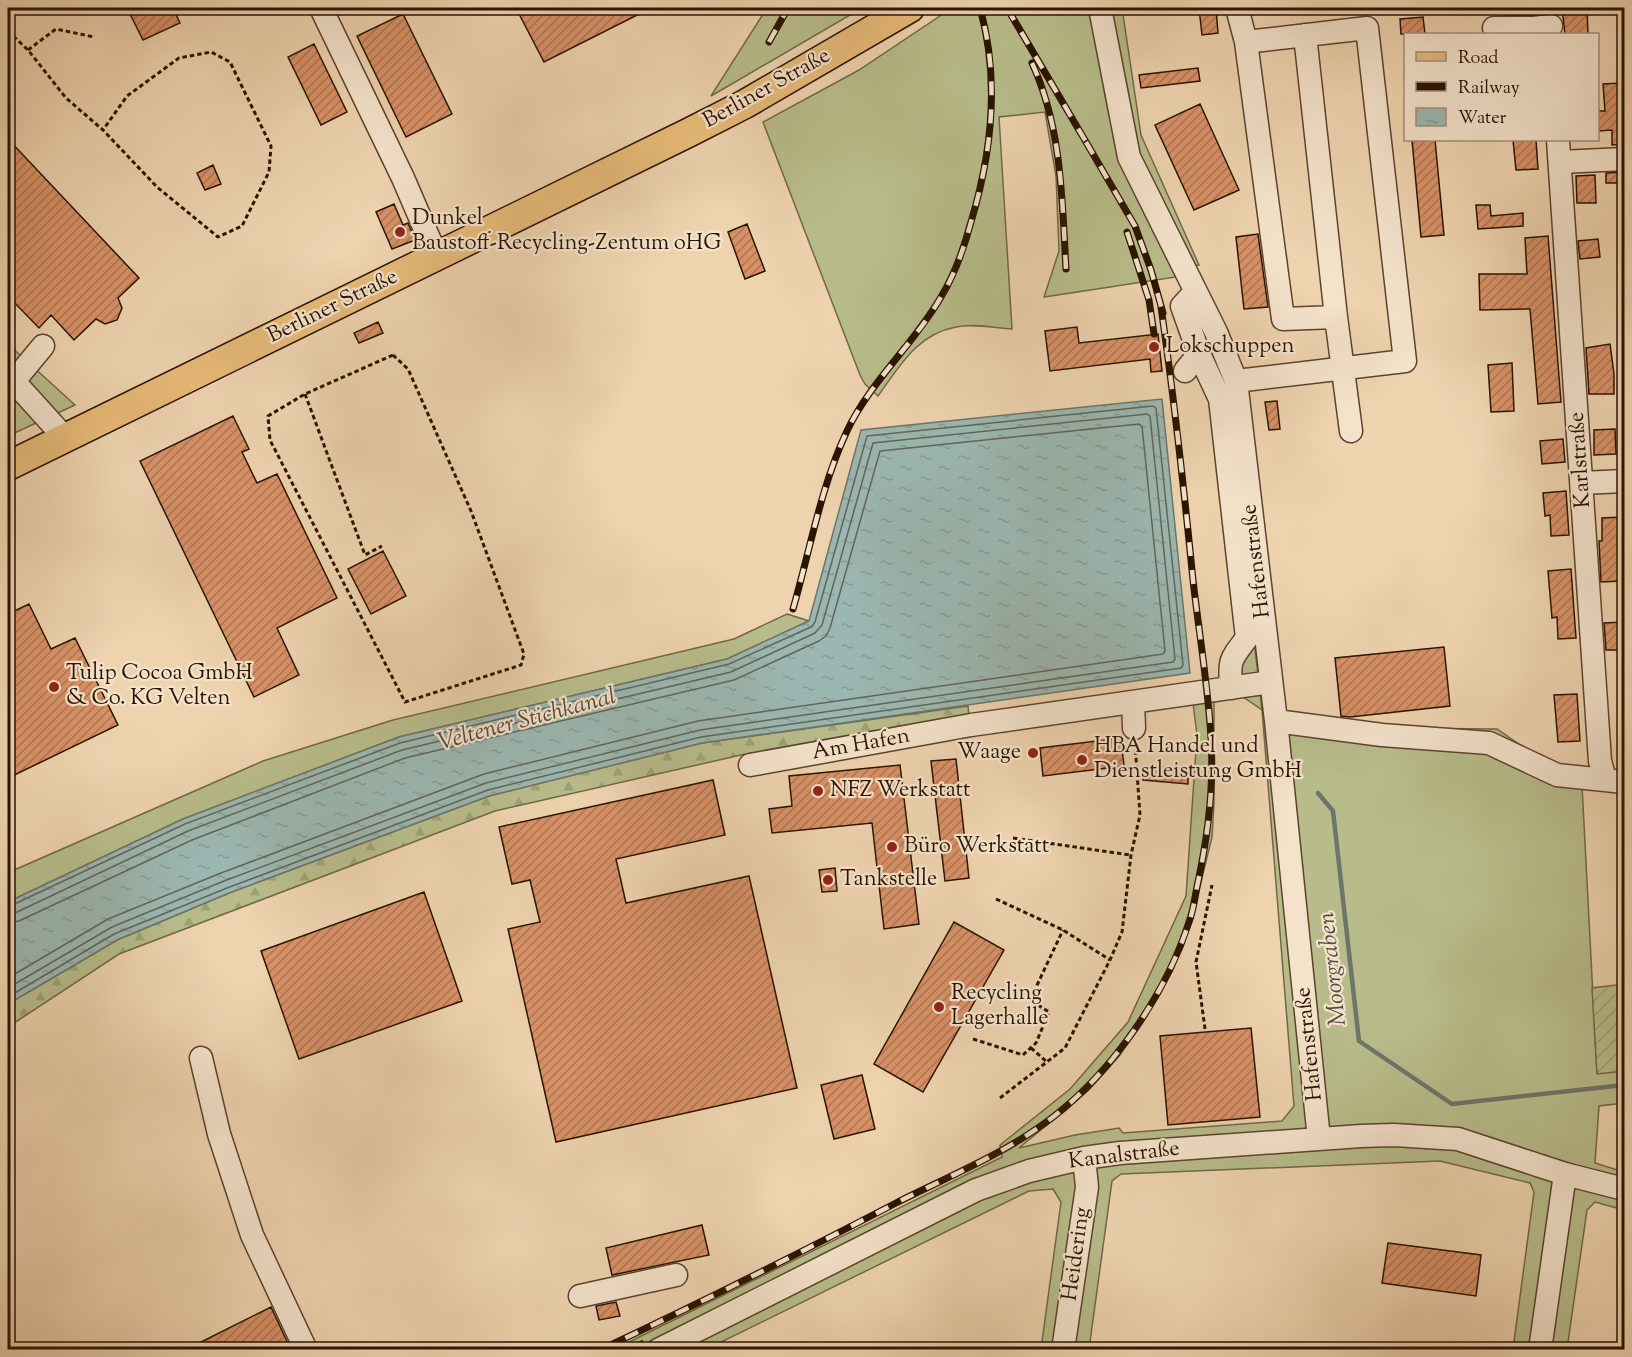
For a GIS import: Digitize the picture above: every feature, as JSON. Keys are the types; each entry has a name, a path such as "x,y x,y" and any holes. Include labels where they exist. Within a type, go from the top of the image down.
{"main road":[{"name":"Berliner Straße","path":"8,466 745,104 910,8"}],"street":[{"path":"321,8 403,178 437,257"},
{"name":"Hafenstraße","path":"1100,8 1129,157 1216,332 1236,381 1276,721 1320,1139"},
{"path":"1237,8 1246,42 1283,319 1336,317"},
{"path":"1494,28 1534,28 1550,22"},
{"path":"1236,381 1405,361 1367,28 1246,42"},
{"path":"1305,35 1351,431"},
{"name":"Karlstraße","path":"1558,141 1600,761 1615,781"},
{"path":"1560,162 1624,159"},
{"path":"1195,292 1182,306 1192,363 1220,399 1246,638 1229,666 1228,688 1271,682"},
{"path":"43,346 11,378 65,438"},
{"path":"1582,483 1624,481"},
{"name":"Am Hafen","path":"750,765 971,725 1000,726 1133,702 1228,688"},
{"path":"1133,702 1134,728"},
{"path":"1276,721 1382,735 1489,743 1557,775 1615,781"},
{"path":"201,1058 219,1134 252,1235 306,1350"},
{"name":"Kanalstraße","path":"658,1350 976,1190 1029,1171 1084,1158 1394,1135 1458,1139 1565,1174 1624,1189"},
{"name":"Heidering","path":"1063,1350 1086,1187 1084,1158"},
{"path":"1540,1350 1565,1174"},
{"path":"580,1296 676,1275"}],"path":[{"path":"28,50 56,29 94,37"},
{"path":"8,31 28,50 66,98 103,130 158,187 218,237 242,226 269,172 271,146 230,62 211,52 179,58 127,96 103,130"},
{"path":"393,355 408,369 471,511 524,654 521,665 405,702 270,440 268,416 305,394 393,355"},
{"path":"305,394 365,555 382,546"},
{"path":"1000,1098 1065,1048 1122,932 1131,855 1140,815 1134,728"},
{"path":"1013,838 1131,855"},
{"path":"1205,1029 1197,962 1212,885"},
{"path":"996,900 1064,930 1110,960"},
{"path":"973,1039 1023,1055 1036,1043 1049,1012 1030,1000 1064,930"},
{"path":"1031,1048 1047,1062"}],"green space":[{"path":"767,8 862,8 711,96"},
{"path":"952,8 1094,8 1176,277 1044,297 1059,251 1056,176 1045,112 999,117 1012,329 963,326 942,331 930,337 910,353 878,396 865,384 860,375 763,122 859,70"},
{"path":"1111,8 1122,8 1141,135 1199,265 1191,267 1131,140"},
{"path":"8,344 75,405 8,436"},
{"path":"787,614 809,621 727,659 399,737 183,819 8,902 8,874 12,871 263,761 393,720 734,639"},
{"path":"1254,640 1262,710 1243,697 1225,699"},
{"path":"1214,700 1214,803 1212,837 1192,919 1170,973 1120,1055 1089,1090 1019,1148 1119,1128 1123,1133 1282,1121 1294,1106 1262,710 1382,728 1497,729 1554,768 1581,766 1597,1073 1624,1071 1624,1103 1599,1106 1595,1163 1624,1172 1624,1210 1595,1202 1587,1210 1567,1349 1513,1349 1534,1192 1530,1183 1440,1161 1121,1174 1112,1181 1089,1349 1041,1349 1061,1202 1053,1189 1029,1191 707,1349 613,1350 1002,1157 1000,1145 1070,1089 1128,1022 1186,896 1197,735 1193,703"},
{"path":"968,706 969,717 741,755 495,811 119,954 8,1027 8,1004 117,940 229,893 489,796 702,743"},
{"path":"1624,984 1624,1071 1597,1074 1592,988"}],"water":[{"name":"Veltener Stichkanal","path":"1162,399 1190,673 702,743 489,796 229,893 117,940 8,1004 8,902 183,819 399,737 727,659 809,621 861,430"}],"building":[{"path":"127,8 173,8 180,23 143,40"},
{"path":"516,8 651,8 544,62"},
{"path":"1199,8 1216,8 1218,33 1202,35"},
{"path":"1503,8 1532,8 1532,15 1503,15"},
{"path":"1562,8 1587,8 1588,33 1565,33"},
{"path":"403,14 452,114 406,137 357,36"},
{"path":"1423,17 1425,33 1401,34 1400,19"},
{"path":"314,44 347,112 321,125 288,57"},
{"path":"1198,68 1200,81 1141,88 1139,75"},
{"path":"1621,83 1624,144 1612,145 1612,130 1599,131 1599,111 1605,111 1603,84"},
{"path":"1200,104 1239,190 1194,210 1155,125"},
{"path":"8,139 139,278 118,298 122,308 117,320 105,324 96,319 74,340 51,315 39,328 8,296"},
{"path":"1412,141 1435,141 1444,235 1421,237"},
{"path":"1513,141 1536,141 1538,169 1516,170"},
{"path":"213,165 221,184 205,190 197,173"},
{"path":"1624,172 1624,183 1606,183 1606,173"},
{"path":"1595,175 1596,203 1577,203 1576,176"},
{"name":"Dunkel Baustoff-Recycling-Zentum oHG","path":"394,204 403,225 408,223 415,240 392,249 376,212"},
{"path":"1476,205 1490,205 1491,216 1523,213 1523,226 1478,229"},
{"path":"747,224 765,271 745,279 728,232"},
{"path":"1258,234 1268,307 1244,309 1236,237"},
{"path":"1548,236 1561,402 1538,404 1530,309 1480,310 1479,274 1527,274 1525,238"},
{"path":"1598,239 1600,257 1580,259 1578,241"},
{"path":"378,322 383,333 359,343 354,333"},
{"path":"1077,327 1079,343 1158,334 1162,371 1151,372 1150,359 1050,371 1045,331"},
{"path":"1610,344 1614,394 1589,394 1586,348"},
{"path":"1512,363 1514,411 1491,412 1488,365"},
{"path":"1277,401 1280,429 1269,430 1265,402"},
{"path":"233,416 249,449 242,452 257,483 277,474 337,598 277,628 299,675 254,697 140,461"},
{"path":"1615,429 1616,454 1594,455 1594,430"},
{"path":"1563,439 1565,462 1542,464 1540,441"},
{"path":"1566,491 1569,535 1551,536 1550,515 1545,516 1543,493"},
{"path":"1622,517 1624,553 1621,553 1622,581 1601,582 1599,541 1602,541 1602,518"},
{"path":"383,551 406,596 371,614 348,569"},
{"path":"1571,569 1576,638 1558,639 1557,617 1552,618 1548,571"},
{"name":"Tulip Cocoa GmbH & Co. KG Velten","path":"29,604 51,649 75,638 118,725 8,778 8,614"},
{"path":"1624,622 1624,650 1606,650 1604,623"},
{"path":"1444,647 1450,706 1350,717 1341,716 1335,658"},
{"path":"1577,694 1580,741 1558,742 1554,695"},
{"name":"HBA Handel und Dienstleistung GmbH","path":"1121,738 1124,766 1043,776 1040,748"},
{"path":"956,759 969,878 945,881 931,761"},
{"path":"900,765 919,924 884,929 872,823 772,833 769,809 792,806 789,776"},
{"path":"1144,766 1188,769 1188,784 1143,780"},
{"path":"713,780 725,835 616,859 626,903 749,876 797,1088 556,1142 508,929 540,922 530,880 512,884 499,827"},
{"name":"Tankstelle","path":"835,868 837,891 822,892 819,870"},
{"path":"424,892 462,1001 299,1059 261,951"},
{"name":"Recycling Lagerhalle","path":"954,922 1004,950 923,1092 874,1064"},
{"path":"1251,1028 1260,1117 1168,1125 1160,1036"},
{"path":"862,1075 875,1129 834,1139 821,1085"},
{"path":"702,1225 709,1255 612,1275 606,1248"},
{"path":"1388,1243 1481,1255 1476,1296 1382,1283"},
{"path":"616,1302 620,1316 599,1320 596,1306"},
{"path":"271,1307 291,1350 185,1350"}],"waterway":[{"name":"Moorgraben","path":"1318,793 1333,811 1359,1041 1452,1104 1624,1085"}],"railway":[{"path":"769,42 788,8"},
{"path":"793,609 823,496 847,431 868,396 941,297 955,270 965,241 984,169 991,115 990,62 980,8"},
{"path":"1007,8 1089,147"},
{"path":"1032,63 1042,88 1055,138 1059,164 1066,269"},
{"path":"1086,142 1135,226 1163,313"},
{"path":"1127,232 1149,300 1154,334"},
{"path":"600,1350 749,1278 1016,1142 1053,1117 1096,1077 1135,1029 1152,1003 1179,949 1191,917 1207,828 1212,756 1206,679 1161,307"}],"place":[{"name":"Dunkel Baustoff-Recycling-Zentum oHG","path":"400,232"},
{"name":"Lokschuppen","path":"1154,347"},
{"name":"Tulip Cocoa GmbH & Co. KG Velten","path":"54,687"},
{"name":"Waage","path":"1033,753"},
{"name":"HBA Handel und Dienstleistung GmbH","path":"1082,760"},
{"name":"NFZ Werkstatt","path":"818,791"},
{"name":"Büro Werkstatt","path":"892,847"},
{"name":"Tankstelle","path":"828,880"},
{"name":"Recycling Lagerhalle","path":"939,1007"}]}
